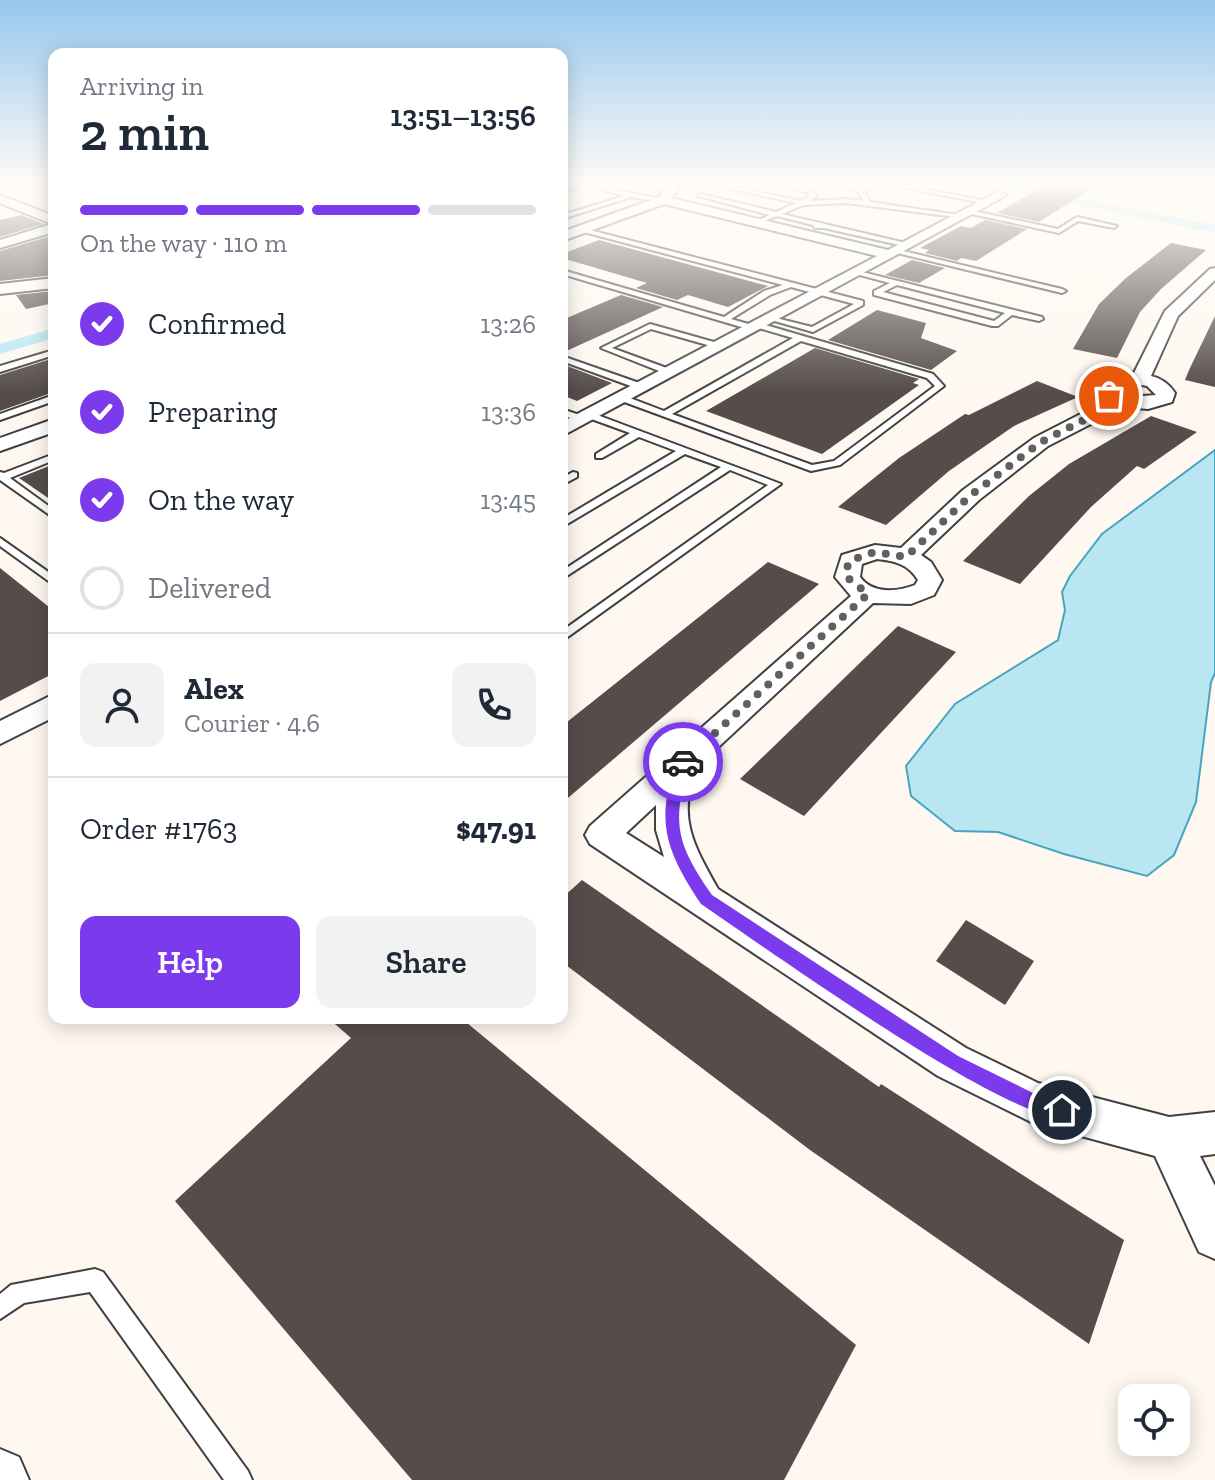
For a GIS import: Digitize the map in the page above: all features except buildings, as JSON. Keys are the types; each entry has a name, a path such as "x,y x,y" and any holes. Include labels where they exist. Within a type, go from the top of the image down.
{"street":[{"path":"568,427 889,254"},
{"path":"1141,378 1171,314 1215,272"},
{"path":"0,289 48,284"},
{"path":"1115,375 1141,378 1162,387 1166,393 1165,398 1148,404 1121,401 1101,391 1097,385 1099,380 1115,375"},
{"path":"906,557 971,495 1041,442 1121,401"},
{"path":"0,445 48,427"},
{"path":"875,552 906,557 928,573 930,582 926,591 901,600 868,594 848,578 846,569 851,560 875,552"},
{"path":"868,594 602,835 952,1062 1033,1102 1169,1138 1215,1133"},
{"path":"0,734 48,707"},
{"path":"685,759 678,772 671,801 672,833 685,867 706,900"},
{"path":"1169,1138 1215,1236"}],"lane":[{"path":"568,274 725,319 813,330 860,303 673,254"},
{"path":"896,254 1062,291"},
{"path":"854,272 1039,319"},
{"path":"896,283 877,293 995,324 1011,312"},
{"path":"725,319 767,293 790,285"},
{"path":"622,398 811,468 837,463 940,386 930,376 759,324"},
{"path":"669,372 605,348 650,326 718,346"},
{"path":"665,414 800,338"},
{"path":"0,369 48,354"},
{"path":"568,360 642,387"},
{"path":"0,417 48,400"},
{"path":"568,413 638,433 776,484 568,633"},
{"path":"599,456 638,433"},
{"path":"568,520 684,450"},
{"path":"2,476 48,459"},
{"path":"568,572 728,467"},
{"path":"568,478 573,475"},
{"path":"2,476 48,510"},
{"path":"0,541 48,577"},
{"path":"0,1308 19,1293 95,1280 239,1480"}],"water":[{"path":"1215,450 1215,673 1211,682 1196,802 1174,855 1147,876 1064,854 998,832 955,831 911,796 906,766 955,704 1058,640 1065,610 1062,592 1070,576 1102,534"}],"waterway":[{"path":"0,349 48,335"}],"way so far":[{"path":"683,762 868,594 848,578 846,569 851,560 875,552 906,557 971,495 1041,442 1121,401 1109,396"}],"route":[{"path":"683,762 673,786 672,833 685,867 706,900 952,1062 1033,1102 1062,1110"}]}
